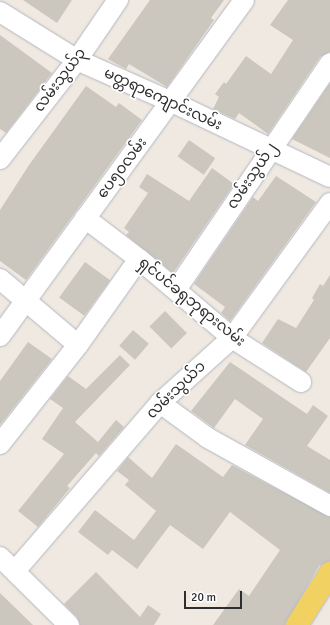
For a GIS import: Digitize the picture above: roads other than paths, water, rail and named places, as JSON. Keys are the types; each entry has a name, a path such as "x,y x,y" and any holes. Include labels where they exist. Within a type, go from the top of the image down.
{"main road":[{"path":"297,625 330,573"}],"street":[{"name":"လမ်းသွယ်၃","path":"0,159 77,60 118,0"},
{"name":"ပေ၅၀လမ်း","path":"0,336 85,218 172,102 244,0"},
{"name":"မတ္တရာကျောင်းလမ်း","path":"0,12 77,60 172,102 330,178"},
{"name":"လမ်းသွယ်၂","path":"176,290 269,149 330,63"},
{"name":"လမ်းသွယ်၁","path":"15,571 160,402 232,338 330,203"},
{"name":"ရှင်ပင်ခရုဘုရားလမ်း","path":"85,218 139,259 232,338 301,382"},
{"path":"0,444 78,345 139,259"},
{"path":"0,279 78,345"},
{"path":"160,402 208,438 330,506"},
{"path":"0,557 70,625"}]}
